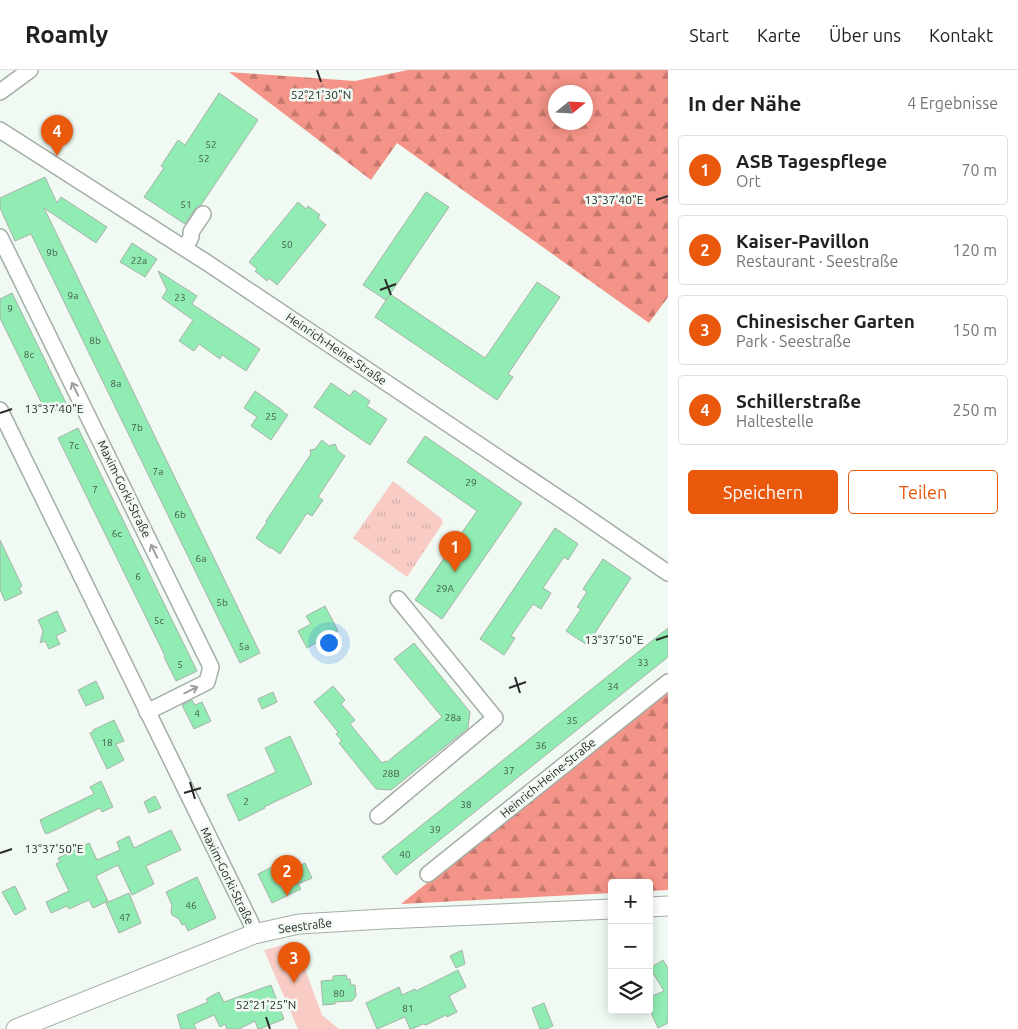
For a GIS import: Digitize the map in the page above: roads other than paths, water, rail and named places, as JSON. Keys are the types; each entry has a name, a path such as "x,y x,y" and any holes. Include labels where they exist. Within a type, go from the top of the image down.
{"main road":[{"path":"653,907 668,906"},
{"name":"Seestraße","path":"16,1029 254,934 291,926 608,909"}],"street":[{"path":"0,92 30,70"},
{"name":"Heinrich-Heine-Straße","path":"0,130 185,248 668,573"},
{"path":"185,248 191,237 191,232 203,214"},
{"name":"Maxim-Gorki-Straße","path":"0,237 210,667 207,682 147,712"},
{"name":"Maxim-Gorki-Straße","path":"0,410 251,923 254,934"},
{"path":"378,816 495,718 398,599"},
{"name":"Heinrich-Heine-Straße","path":"428,874 668,682"}],"place":[{"name":"Schillerstraße","path":"57,156"},
{"name":"ASB Tagespflege","path":"455,572"},
{"name":"Kaiser-Pavillon","path":"287,896"},
{"name":"Chinesischer Garten","path":"294,983"}]}
